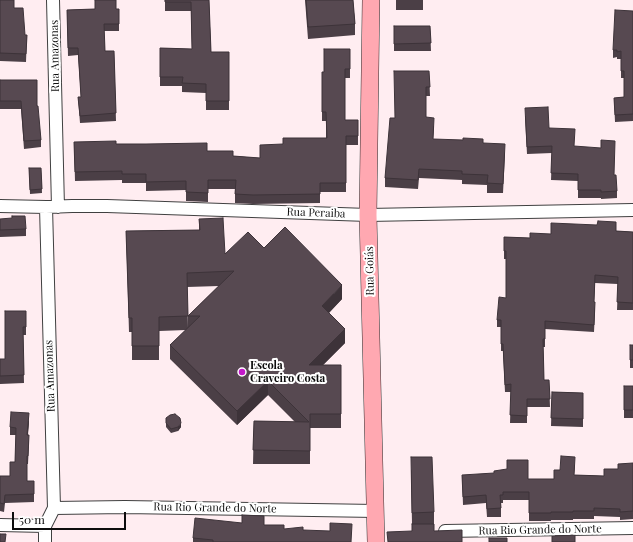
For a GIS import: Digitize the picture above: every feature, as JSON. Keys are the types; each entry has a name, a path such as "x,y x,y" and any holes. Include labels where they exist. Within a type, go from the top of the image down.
{"street":[{"name":"Rua Amazonas","path":"53,0 58,207"},
{"name":"Rua Goiás","path":"371,0 368,215 376,510 379,536"},
{"name":"Rua Peraiba","path":"0,206 107,206 368,215 633,210"},
{"name":"Rua Amazonas","path":"45,542 45,526 54,508 46,207"},
{"name":"Rua Rio Grande do Norte","path":"54,508 125,507 376,510"},
{"path":"0,525 45,526"},
{"name":"Rua Rio Grande do Norte","path":"430,532 633,528"}],"building":[{"path":"0,0 14,0 14,8 23,8 25,35 27,35 26,54 0,53"},
{"path":"95,0 116,0 116,9 119,9 119,24 104,24 105,51 114,51 116,113 80,116 78,97 81,97 78,48 68,48 67,10 95,9"},
{"path":"165,0 209,0 211,52 229,52 229,101 206,101 206,84 182,83 183,77 160,77 160,48 192,49 191,2 165,2"},
{"path":"306,0 353,0 355,24 308,27"},
{"path":"615,10 633,11 633,114 615,115 614,98 624,97 624,71 621,71 621,51 617,52 617,50 613,50"},
{"path":"394,26 430,26 431,43 394,44"},
{"path":"324,49 350,49 350,69 345,69 345,120 358,120 358,136 346,136 346,183 320,183 320,194 253,195 235,194 236,180 208,180 208,193 186,192 186,181 146,182 146,174 122,174 122,171 75,172 74,142 116,141 116,144 207,143 207,151 233,151 233,156 260,158 260,145 283,144 283,138 327,138 326,112 322,112 322,72 324,72"},
{"path":"394,71 429,71 430,87 426,87 426,117 434,118 433,139 483,139 483,143 505,144 503,184 487,183 488,175 462,174 462,171 419,169 418,180 385,178 390,118 395,118"},
{"path":"0,80 37,80 37,106 41,140 24,141 21,101 0,101"},
{"path":"548,107 549,128 575,129 574,146 601,148 601,140 615,141 614,175 616,175 617,191 601,192 601,190 578,190 578,174 551,173 552,146 527,147 525,108"},
{"path":"29,168 41,168 42,189 30,190"},
{"path":"12,216 25,216 26,229 0,230 0,219 12,218"},
{"path":"223,218 225,254 248,232 264,248 285,227 342,285 322,306 345,329 309,365 341,365 341,414 310,414 310,451 253,450 254,421 309,422 268,381 237,411 170,345 200,316 159,317 159,346 132,346 132,318 129,318 126,231 200,230 199,219","holes":["234,271 188,316 187,273"]},
{"path":"598,221 616,222 616,231 633,232 633,303 617,302 618,277 595,275 594,325 545,321 545,339 543,339 544,380 549,380 550,399 527,399 527,416 510,415 511,384 505,385 503,344 501,344 501,320 497,320 499,297 506,298 506,251 504,251 504,237 530,238 530,233 551,234 551,223 597,225"},
{"path":"5,311 26,311 26,327 23,327 24,375 0,376 0,359 5,359"},
{"path":"630,345 633,345 633,360 630,360"},
{"path":"624,386 633,386 633,410 624,410"},
{"path":"552,392 583,393 583,419 551,418"},
{"path":"11,412 29,413 27,435 29,435 27,481 34,481 34,494 5,495 4,504 0,503 0,476 10,476 10,462 15,462 16,428 10,427"},
{"path":"175,414 180,418 181,423 178,427 171,429 166,423 166,418"},
{"path":"561,456 575,457 574,475 604,476 604,469 618,469 618,464 633,463 633,511 620,512 620,509 594,508 594,511 529,513 529,492 503,492 503,495 500,495 501,508 487,509 486,495 463,497 462,475 494,473 494,471 507,469 507,460 528,460 528,479 554,479 554,470 560,470"},
{"path":"411,457 432,457 434,512 412,513"},
{"path":"242,515 264,516 264,525 284,525 284,529 303,527 303,530 330,531 330,523 352,524 351,542 213,542 213,540 193,538 195,518 242,523"},
{"path":"412,524 434,524 434,531 462,530 462,542 388,542 387,532 412,531"},
{"path":"0,534 6,534 5,542 0,542"},
{"path":"575,535 575,542 552,542 552,536"},
{"path":"489,538 507,538 507,542 489,542"}],"place":[{"name":"Escola Craveiro Costa","path":"242,372"}]}
